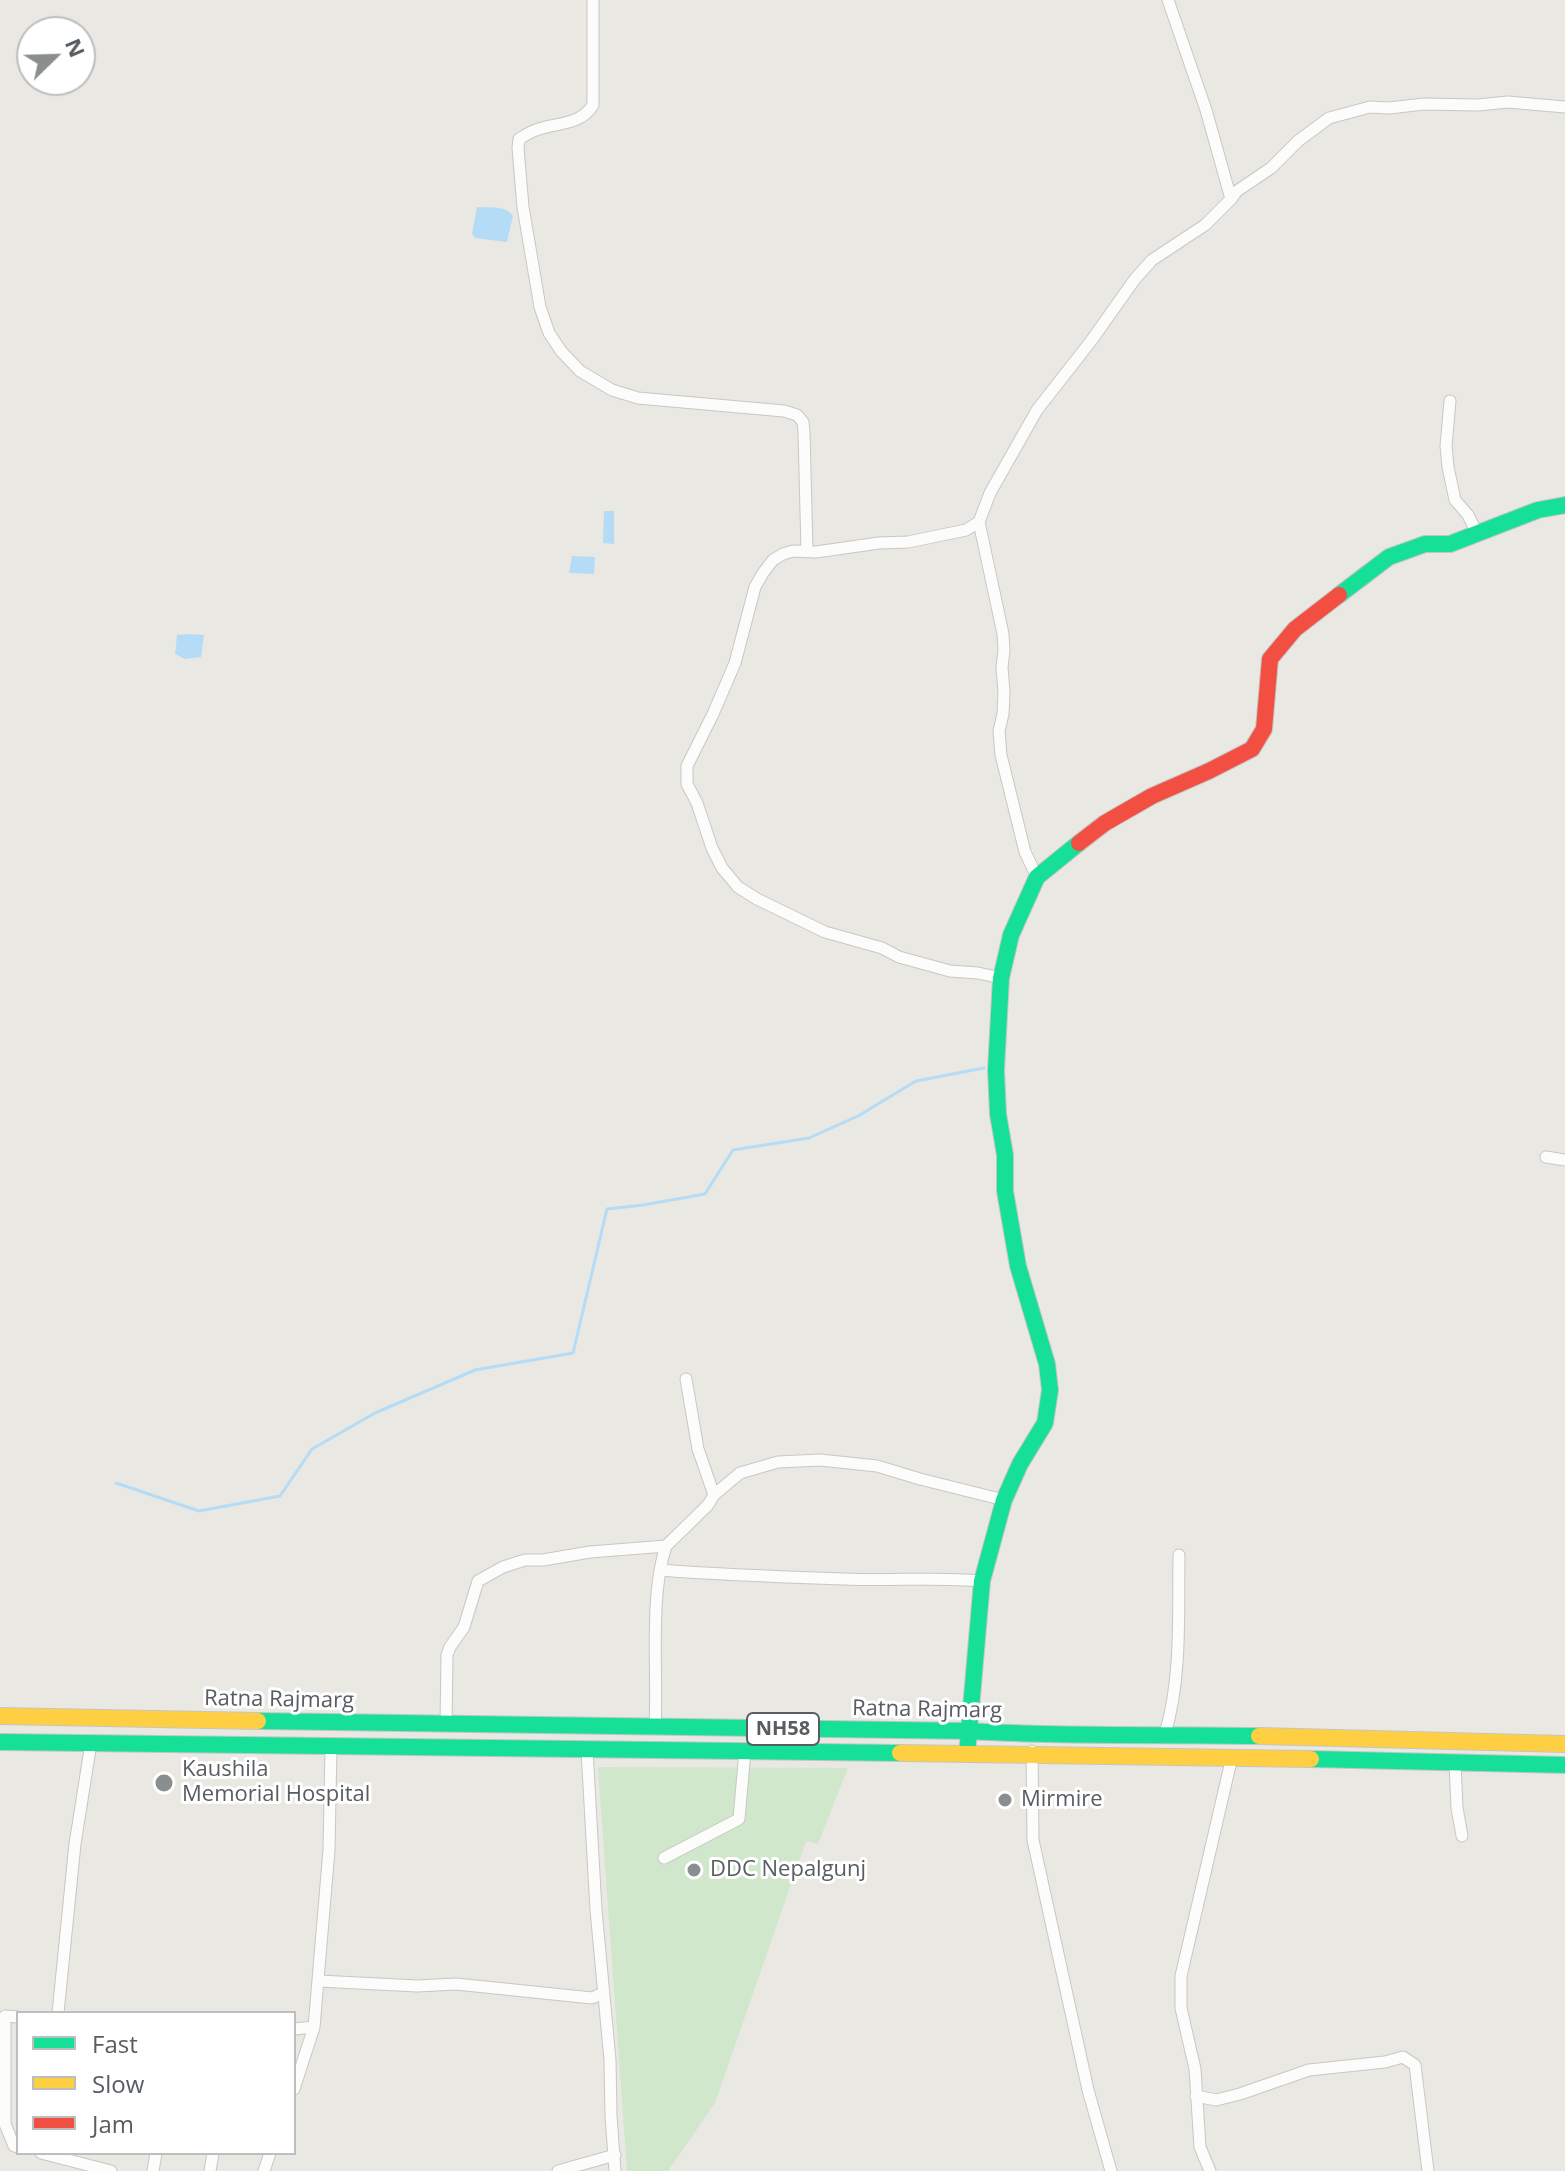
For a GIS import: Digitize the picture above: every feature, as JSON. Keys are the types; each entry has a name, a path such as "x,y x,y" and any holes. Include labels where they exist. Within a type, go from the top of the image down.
{"main road":[{"path":"967,1754 982,1581 1004,1500 1020,1464 1045,1423 1050,1390 1047,1364 1018,1266 1005,1191 1005,1155 998,1114 996,1070 1001,978 1011,935 1037,877 1105,823 1152,796 1252,749 1264,729 1270,659 1295,629 1389,557 1425,544 1450,544 1538,510 1565,505"},
{"name":"Ratna Rajmarg","path":"0,1716 969,1731 1034,1735 1165,1734 1565,1744"},
{"name":"Ratna Rajmarg","path":"0,1742 1232,1757 1565,1765"}],"street":[{"path":"593,0 593,105 579,119 536,130 519,139 523,207 540,307 549,333 580,371 612,390 638,398 784,411 797,415 803,422 804,432 807,551"},
{"path":"1168,0 1206,110 1231,199"},
{"path":"1037,877 1025,852 1001,755 1003,634 979,522 990,493 1037,410 1152,260 1205,225 1237,191 1271,168 1298,141 1329,118 1370,107 1424,104 1508,102 1565,107"},
{"path":"1450,401 1446,446 1448,467 1455,500 1468,515 1477,533"},
{"path":"979,522 966,530 908,542 793,551 773,560 755,587 735,663 687,766 687,784 722,868 738,887 757,899 825,932 882,948 899,957 950,971 1001,978"},
{"path":"1546,1157 1565,1160"},
{"path":"686,1379 698,1449 714,1495"},
{"path":"655,1728 657,1601 666,1546 708,1505 714,1495 740,1473 778,1462 820,1460 877,1466 1004,1500"},
{"path":"446,1725 447,1655 464,1627 478,1581 503,1567 525,1560 666,1546"},
{"path":"1165,1734 1170,1718 1177,1658 1179,1555"},
{"path":"660,1570 846,1579 915,1581 951,1578 982,1581"},
{"path":"1034,1735 1031,1756 1033,1840 1088,2090 1111,2171"},
{"path":"58,2011 75,1844 91,1743"},
{"path":"296,2083 314,2027 319,1981 329,1850 331,1746"},
{"path":"587,1750 615,2171"},
{"path":"664,1858 739,1819 745,1751"},
{"path":"1210,2171 1200,2147 1195,2069 1181,2008 1181,1976 1232,1757"},
{"path":"1455,1763 1462,1836"},
{"path":"319,1981 417,1986 456,1984 592,1998 603,1993"},
{"path":"16,2017 5,2016 5,2124 16,2146"},
{"path":"296,2029 314,2027"},
{"path":"1196,2096 1216,2100 1309,2070 1385,2062 1403,2057 1415,2065 1428,2171"},
{"path":"49,2155 111,2171"},
{"path":"558,2171 615,2155"}],"green space":[{"path":"598,1767 848,1768 818,1844 806,1841 715,2103 668,2171 627,2171"}],"water":[{"path":"477,207 510,212 513,216 507,242 475,238 472,234"},
{"path":"604,511 614,511 614,544 603,543"},
{"path":"572,556 595,557 594,574 569,573"},
{"path":"177,635 204,635 201,657 185,659 175,654"}],"waterway":[{"path":"116,1483 199,1511 280,1496 312,1449 375,1413 475,1370 573,1353 607,1209 705,1194 733,1150 809,1138 858,1116 916,1081 984,1068"}],"traffic: fast":[{"path":"1339,595 1389,557 1425,544 1450,544 1538,510 1565,505"},
{"path":"967,1754 982,1581 1004,1500 1020,1464 1045,1423 1050,1390 1047,1364 1018,1266 1005,1191 1005,1155 998,1114 996,1070 1001,978 1011,935 1037,877 1079,843"},
{"path":"258,1721 1259,1736"},
{"path":"0,1742 900,1753"},
{"path":"1311,1759 1565,1765"}],"traffic: slow":[{"path":"0,1716 258,1721"},
{"path":"1259,1736 1565,1744"},
{"path":"900,1753 1311,1759"}],"traffic: jam":[{"path":"1079,843 1105,823 1152,796 1252,749 1264,729 1270,659 1295,629 1339,595"}],"place":[{"name":"Kaushila Memorial Hospital","path":"164,1783"},
{"name":"Mirmire","path":"1005,1800"},
{"name":"DDC Nepalgunj","path":"694,1870"}]}
